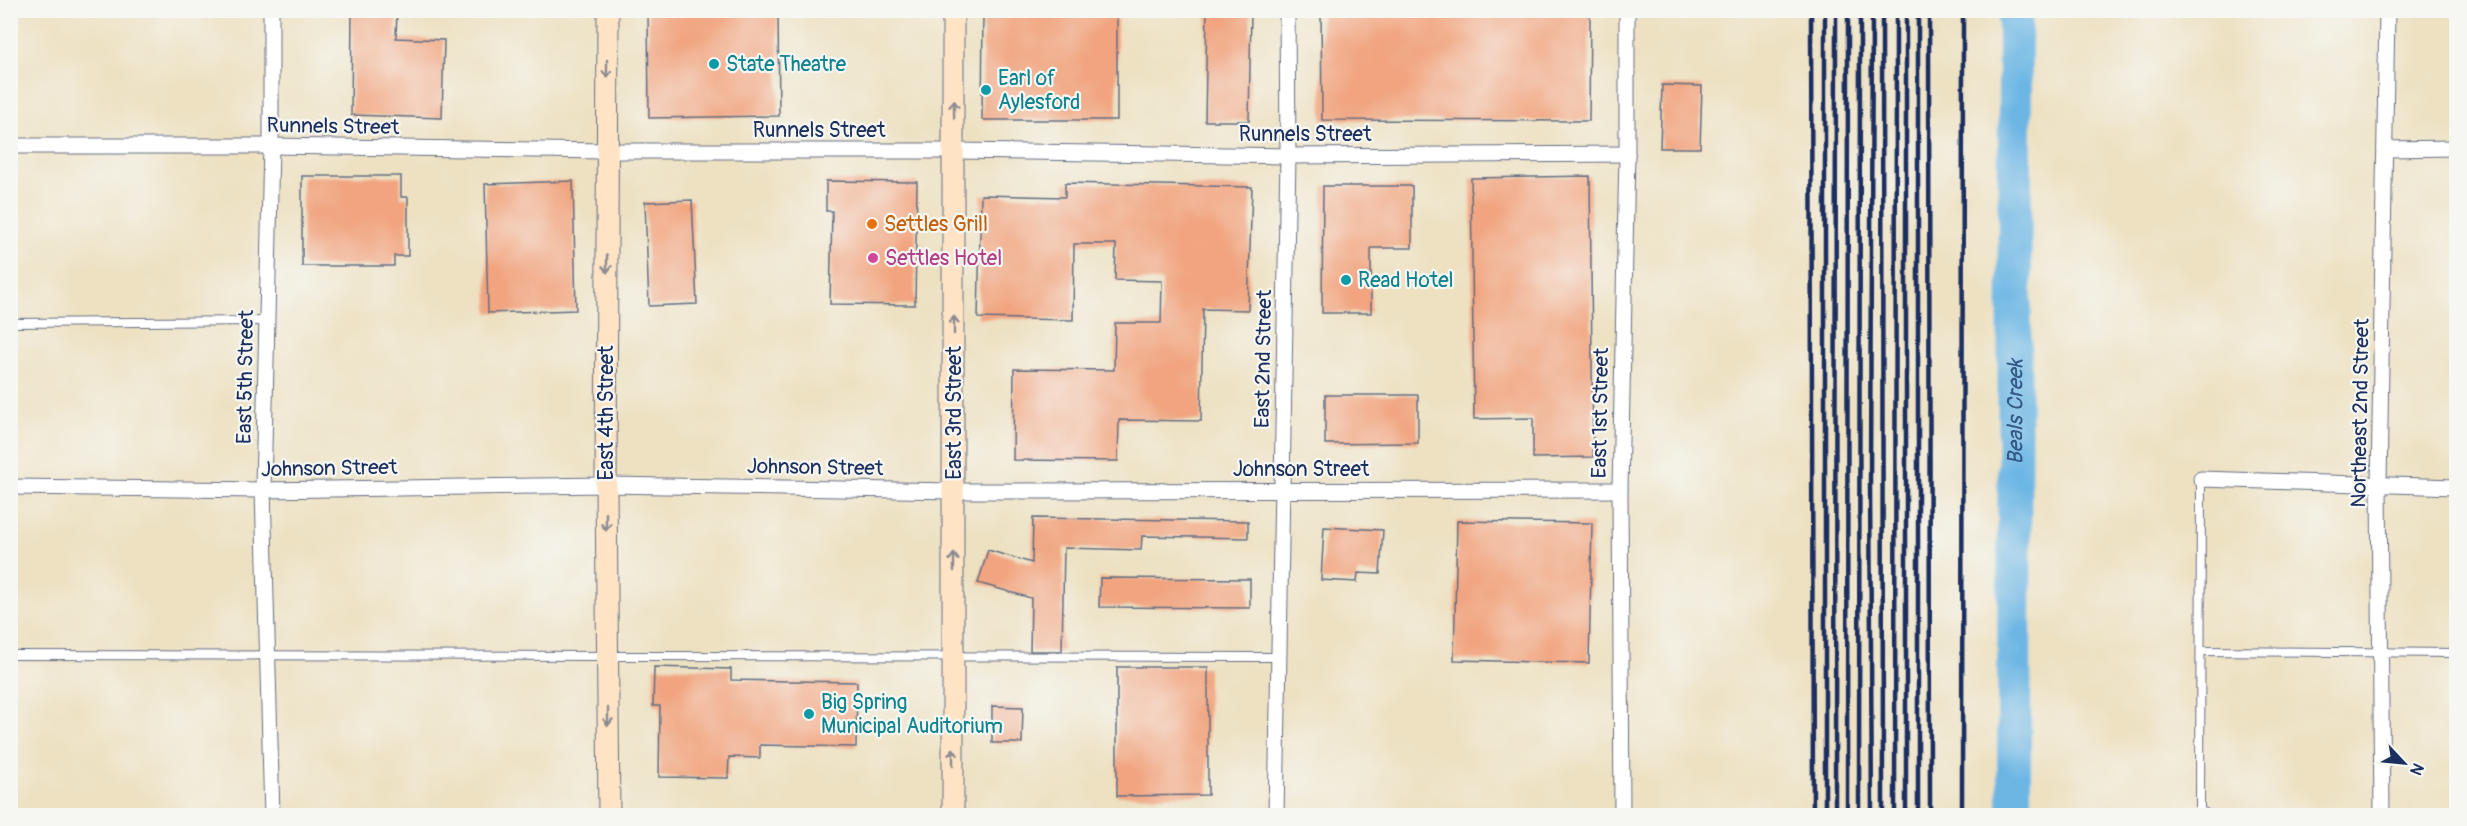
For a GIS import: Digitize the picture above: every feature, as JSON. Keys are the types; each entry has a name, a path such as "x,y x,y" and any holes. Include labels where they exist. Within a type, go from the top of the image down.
{"main road":[{"name":"East 4th Street","path":"608,10 606,485 609,816"},
{"name":"East 3rd Street","path":"953,10 955,151 953,816"}],"street":[{"name":"East 5th Street","path":"271,10 271,146 263,490 272,816"},
{"name":"East 2nd Street","path":"1276,816 1288,156 1287,10"},
{"name":"East 1st Street","path":"1622,816 1620,490 1627,154 1627,10"},
{"name":"Northeast 2nd Street","path":"2382,816 2379,484 2386,10"},
{"name":"Runnels Street","path":"10,146 271,146 608,151 955,151 1288,156 1627,154"},
{"path":"2385,149 2457,147"},
{"path":"2201,479 2457,487"},
{"name":"Johnson Street","path":"10,487 263,490 606,485 954,491 1620,490"}],"lane":[{"path":"10,323 267,321"},
{"path":"2201,479 2201,816"},
{"path":"2200,651 2457,653"},
{"path":"10,655 1279,657"}],"building":[{"path":"352,10 397,10 396,38 444,40 442,118 351,115"},
{"path":"648,10 778,10 779,116 649,118"},
{"path":"983,10 1117,10 1117,120 982,120"},
{"path":"1207,10 1251,10 1249,121 1205,121"},
{"path":"1321,10 1590,10 1589,121 1322,120"},
{"path":"1662,85 1702,86 1700,148 1660,148"},
{"path":"302,176 401,176 401,197 408,197 408,256 394,256 394,266 302,266"},
{"path":"1590,176 1593,457 1533,458 1533,418 1474,419 1471,178"},
{"path":"573,181 576,310 488,313 485,184"},
{"name":"Settles Hotel","path":"826,181 917,182 915,305 830,304 832,211 826,211"},
{"path":"1065,183 1252,187 1248,310 1203,309 1201,421 1119,420 1118,461 1013,460 1014,369 1114,370 1115,323 1161,323 1162,281 1115,280 1116,244 1074,244 1073,320 978,318 981,195 1065,197"},
{"name":"Read Hotel","path":"1323,186 1412,186 1412,248 1371,248 1371,313 1322,313"},
{"path":"692,200 697,304 649,306 645,202"},
{"path":"1325,395 1418,395 1418,443 1325,444"},
{"path":"1033,518 1248,521 1248,538 1142,536 1141,550 1064,548 1062,651 1030,651 1031,598 978,583 988,550 1032,563"},
{"path":"1457,521 1592,523 1589,663 1454,660"},
{"path":"1324,527 1383,530 1380,574 1358,573 1357,582 1321,580"},
{"path":"1100,578 1250,579 1250,608 1099,607"},
{"path":"654,667 731,669 731,680 857,682 856,747 760,745 760,758 729,757 728,778 659,777 660,706 653,706"},
{"path":"1117,667 1208,667 1208,795 1117,796"},
{"path":"992,706 1023,707 1022,743 992,743"}],"waterway":[{"name":"Beals Creek","path":"2014,816 2015,10"}],"railway":[{"path":"1811,10 1813,816"},
{"path":"1825,10 1825,816"},
{"path":"1835,816 1836,10"},
{"path":"1847,816 1848,10"},
{"path":"1859,816 1860,10"},
{"path":"1872,10 1870,482 1872,816"},
{"path":"1882,10 1883,816"},
{"path":"1895,816 1896,10"},
{"path":"1906,10 1906,816"},
{"path":"1918,10 1918,816"},
{"path":"1929,10 1930,816"},
{"path":"1962,816 1963,10"}],"place":[{"name":"State Theatre","path":"714,64"},
{"name":"Earl of Aylesford","path":"986,90"},
{"name":"Settles Grill","path":"872,224"},
{"name":"Settles Hotel","path":"873,258"},
{"name":"Read Hotel","path":"1346,280"},
{"name":"Big Spring Municipal Auditorium","path":"809,714"}]}
